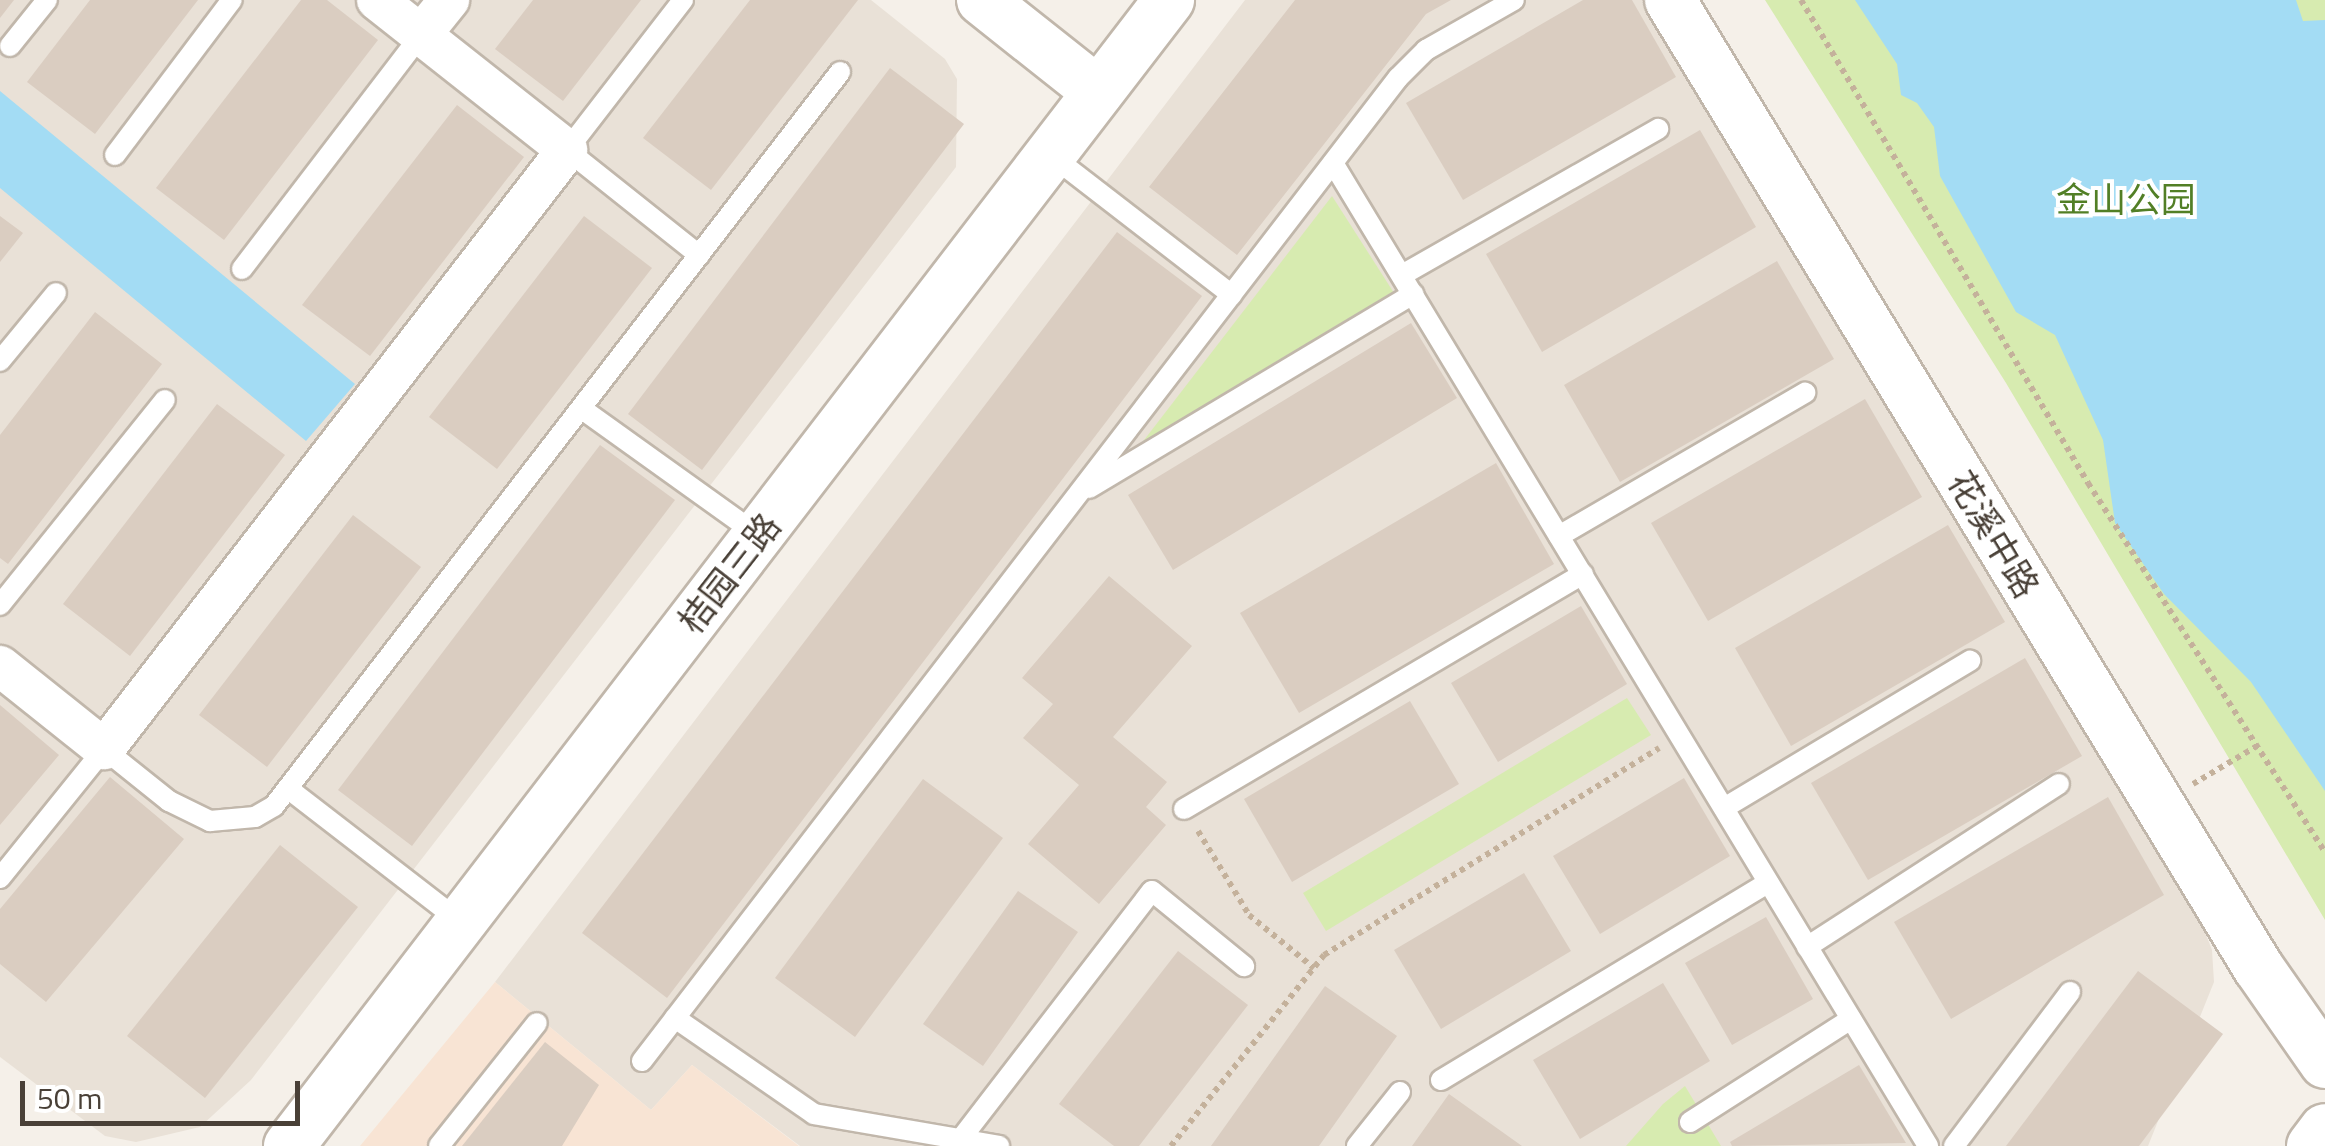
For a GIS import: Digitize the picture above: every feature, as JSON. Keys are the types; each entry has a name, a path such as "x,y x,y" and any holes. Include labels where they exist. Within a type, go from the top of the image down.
{"street":[{"path":"0,666 104,748 567,150 377,0"},
{"path":"421,35 449,0"},
{"path":"982,0 1098,92"},
{"name":"桔园三路","path":"289,1146 1169,0"},
{"name":"花溪中路","path":"1670,0 2158,804 2325,1063"},
{"path":"2312,1146 2325,1129"}],"lane":[{"path":"10,46 47,0"},
{"path":"116,155 232,0"},
{"path":"683,0 567,150 699,256"},
{"path":"642,1062 1410,64 1514,0"},
{"path":"242,269 421,35"},
{"path":"0,878 104,748 170,800 210,820 255,817 290,790 840,72"},
{"path":"1078,494 1658,129"},
{"path":"1050,155 1232,295"},
{"path":"1333,163 1928,1146"},
{"path":"0,361 56,293"},
{"path":"1560,536 1804,394"},
{"path":"0,604 164,400"},
{"path":"582,409 758,535"},
{"path":"1184,809 1583,574"},
{"path":"1724,808 1970,661"},
{"path":"1807,947 2059,784"},
{"path":"290,790 461,922"},
{"path":"1441,1080 1768,882"},
{"path":"963,1136 1152,891 1244,966"},
{"path":"1954,1146 2070,992"},
{"path":"676,1018 814,1114 963,1136 999,1146"},
{"path":"1690,1122 1851,1019"},
{"path":"440,1146 536,1023"},
{"path":"1357,1146 1400,1092"}],"path":[{"path":"1801,0 2088,483 2325,852"},
{"path":"1170,1146 1324,955 1680,736"},
{"path":"2158,804 2257,746"},
{"path":"1184,809 1249,915 1314,968"}],"shaded area":[{"path":"0,0 871,0 945,59 957,79 956,167 251,1080 200,1127 136,1142 105,1136 0,1057"},
{"path":"1245,0 1645,0 2194,904 2212,950 2214,982 2148,1146 800,1146 692,1065 651,1110 495,982"},
{"path":"495,982 651,1110 692,1065 799,1146 360,1146"}],"green space":[{"name":"金山公园","path":"1765,0 2325,0 2325,920 2006,383"},
{"path":"1332,196 1394,293 1141,444"},
{"path":"1627,698 1651,735 1326,931 1303,893"},
{"path":"1685,1086 1721,1146 1626,1146 1663,1104"}],"water":[{"name":"金山公园","path":"1855,0 2296,0 2303,21 2325,20 2325,791 2251,682 2164,594 2115,523 2103,440 2055,335 2016,312 1940,176 1934,127 1917,103 1901,95 1897,64"},
{"path":"0,91 355,384 306,441 0,188"}],"building":[{"path":"0,0 14,0 0,18"},
{"path":"90,0 198,0 95,134 27,82"},
{"path":"301,0 327,0 378,40 224,240 156,188"},
{"path":"533,0 641,0 563,101 495,49"},
{"path":"750,0 858,0 711,190 643,138"},
{"path":"1295,0 1451,0 1426,14 1237,255 1149,187"},
{"path":"1583,0 1632,0 1676,77 1463,200 1406,103"},
{"path":"890,68 964,124 702,470 628,414"},
{"path":"457,105 524,157 370,356 302,305"},
{"path":"1700,130 1756,227 1542,352 1486,254"},
{"path":"0,216 23,233 0,262"},
{"path":"584,216 652,268 497,469 429,417"},
{"path":"1117,232 1202,296 667,998 582,933"},
{"path":"1777,261 1834,359 1620,482 1564,385"},
{"path":"95,312 162,364 8,564 0,558 0,435"},
{"path":"1411,323 1457,398 1173,570 1128,495"},
{"path":"1865,399 1922,497 1708,621 1651,523"},
{"path":"217,404 285,455 130,656 63,604"},
{"path":"600,445 675,500 412,846 338,790"},
{"path":"1496,463 1554,564 1299,713 1240,613"},
{"path":"353,515 421,567 267,767 199,715"},
{"path":"1948,525 2005,622 1791,746 1735,648"},
{"path":"1109,576 1192,646 1113,737 1167,782 1146,807 1166,825 1099,904 1028,844 1079,785 1023,738 1053,704 1022,678"},
{"path":"1581,606 1627,684 1498,762 1451,683"},
{"path":"2025,658 2082,756 1868,880 1811,783"},
{"path":"1410,701 1459,784 1292,882 1244,799"},
{"path":"0,705 59,755 0,825"},
{"path":"110,777 184,839 46,1002 0,964 0,909"},
{"path":"1684,778 1730,856 1600,934 1553,856"},
{"path":"923,779 1003,838 855,1037 775,978"},
{"path":"2108,797 2164,895 1951,1019 1894,922"},
{"path":"280,845 358,907 205,1098 127,1036"},
{"path":"1524,873 1571,951 1441,1029 1394,950"},
{"path":"1018,891 1078,932 983,1066 923,1024"},
{"path":"1766,917 1813,999 1732,1045 1685,963"},
{"path":"1178,951 1248,1005 1139,1146 1114,1146 1059,1104"},
{"path":"2138,971 2223,1034 2139,1146 2006,1146"},
{"path":"1663,983 1710,1061 1580,1139 1533,1060"},
{"path":"1325,986 1397,1036 1319,1146 1211,1146"},
{"path":"545,1042 599,1085 562,1146 462,1146"},
{"path":"1859,1065 1906,1143 1732,1146 1730,1142"},
{"path":"1449,1094 1522,1146 1412,1146"}]}
